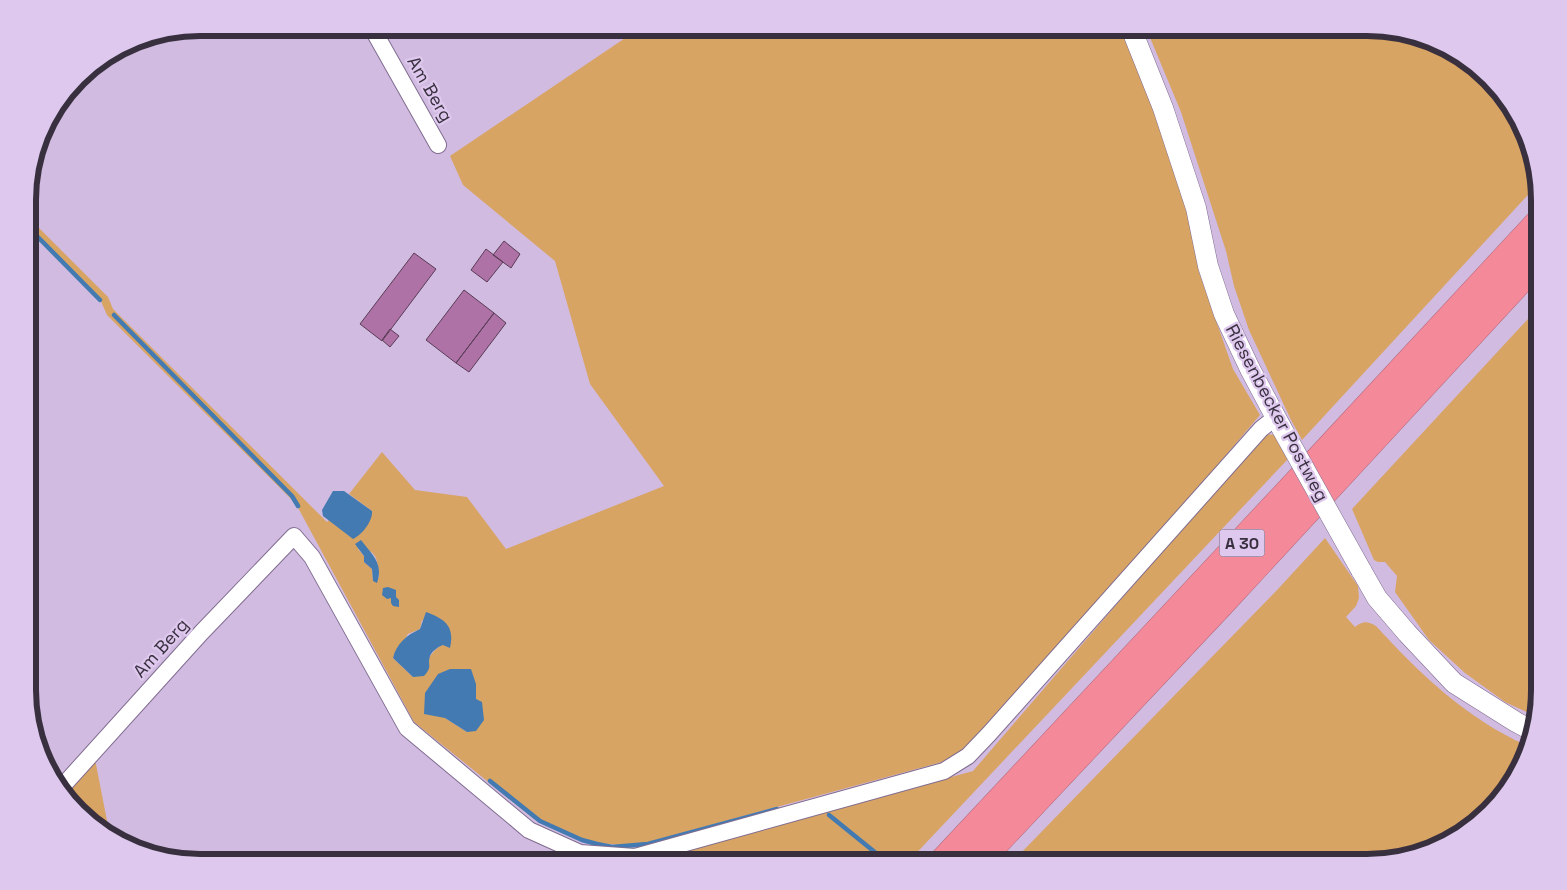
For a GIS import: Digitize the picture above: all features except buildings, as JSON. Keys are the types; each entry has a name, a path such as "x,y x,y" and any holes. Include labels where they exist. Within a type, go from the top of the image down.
{"highway":[{"name":"A 30","path":"951,853 1530,233"},
{"name":"A 30","path":"985,853 1227,596 1530,268"}],"street":[{"name":"Riesenbecker Postweg","path":"1134,36 1163,108 1196,208 1208,266 1224,314 1278,422 1377,598 1454,683 1526,728"},
{"name":"Am Berg","path":"377,37 438,145"},
{"name":"Am Berg","path":"647,854 944,771 968,756 1261,429 1278,422"},
{"name":"Am Berg","path":"65,783 201,633 294,536 312,557 407,728 529,830 580,853 589,854"}],"shaded area":[{"path":"1126,36 1187,200 1199,272 1233,369 1260,415 1081,626 970,746 942,762 634,846 584,842 534,819 414,722 296,504 107,315 100,299 36,237 36,225 108,297 113,309 327,522 329,520 353,538 372,511 349,494 382,452 415,490 467,497 506,549 664,486 590,384 555,261 463,185 450,156 627,37","holes":["358,549 373,553 378,565 379,577 373,581 372,569 364,562 364,556","422,620 450,647 443,644 435,650 413,677 393,658 408,634 420,629","476,684 476,699 467,732 445,718"]},
{"path":"1149,36 1367,36 1410,42 1449,58 1467,70 1490,92 1514,127 1522,147 1528,168 1530,193 1302,440 1249,330 1234,286 1226,251 1181,112"},
{"path":"1530,317 1529,713 1505,702 1465,673 1429,640 1395,592 1397,576 1385,562 1374,560 1352,509"},
{"path":"1266,434 1275,435 1288,459 916,853 674,854 973,771 1260,438"},
{"path":"1325,538 1358,586 1359,598 1356,606 1346,617 1355,627 1365,622 1376,626 1409,661 1445,693 1484,722 1522,743 1509,772 1483,806 1449,832 1430,841 1399,851 1378,853 1020,853 1278,589"},
{"path":"95,759 108,825 92,813 70,788"}],"water":[{"path":"333,491 344,491 372,511 371,519 366,527 353,539 323,516 322,510"},
{"path":"361,540 378,564 379,576 377,583 373,581 372,569 364,562 364,556 355,544"},
{"path":"388,587 396,590 399,607 393,606 391,598 387,599 382,595 383,588"},
{"path":"426,612 438,617 447,624 451,634 450,648 443,645 435,649 429,659 427,673 424,676 413,677 393,658 394,653 403,640 420,629"},
{"path":"450,669 471,669 476,684 476,699 482,702 484,720 476,731 467,732 445,718 424,714 425,693 438,674"}],"waterway":[{"path":"36,235 100,300"},
{"path":"114,315 292,496 298,506"},
{"path":"490,781 540,821 582,840 612,847 648,844 777,809"},
{"path":"829,815 876,853"}]}
